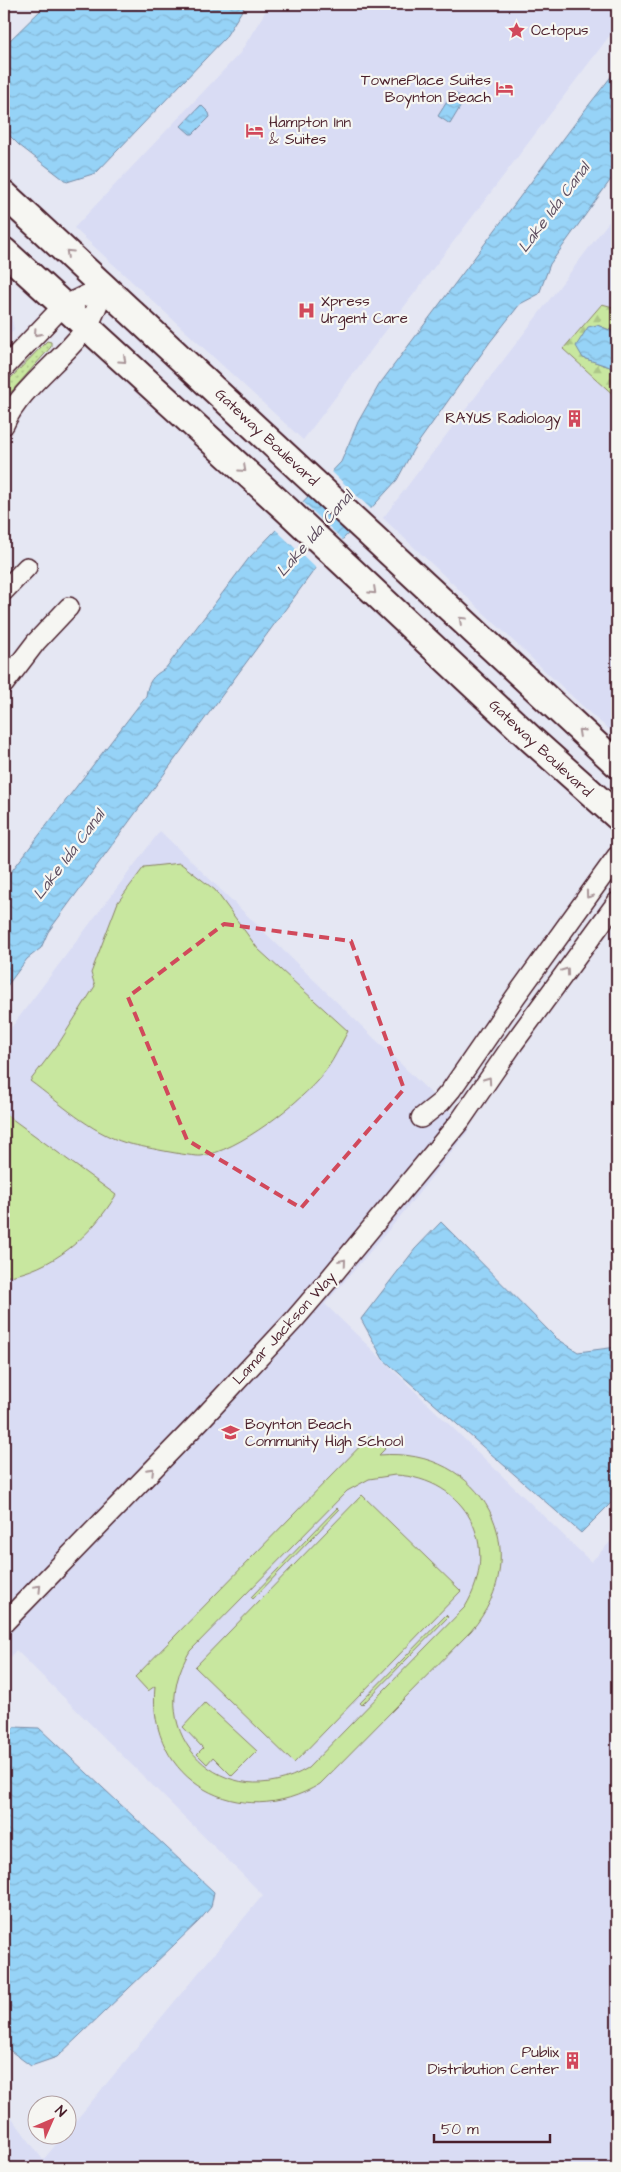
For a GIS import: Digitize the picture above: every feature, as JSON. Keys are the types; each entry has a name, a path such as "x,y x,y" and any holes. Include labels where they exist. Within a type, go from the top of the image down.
{"main road":[{"name":"Gateway Boulevard","path":"4,194 314,480 617,764"},
{"name":"Gateway Boulevard","path":"4,251 286,509 532,740 617,816"}],"street":[{"path":"4,368 63,306 105,286"},
{"path":"4,425 7,418 30,389 87,327 105,286"},
{"path":"4,591 27,567"},
{"path":"4,684 36,642 69,607"},
{"path":"421,1118 441,1102 451,1090 617,856"},
{"name":"Lamar Jackson Way","path":"4,1623 200,1421 294,1320 460,1121 617,902"},
{"path":"516,996 538,1010"}],"highlighted area":[{"path":"224,924 351,941 404,1089 301,1208 187,1140 128,997"}],"shaded area":[{"path":"270,4 617,4 617,26 303,440 74,228 240,53"},
{"path":"617,211 617,308 602,304 563,349 617,398 617,736 592,715 383,518"},
{"path":"4,302 9,307 14,329 4,345"},
{"name":"Boynton Beach Community High School","path":"160,831 469,1130 398,1219 325,1304 591,1562 617,1535 617,2168 4,2168 4,2107 28,2140 28,2144 31,2144 43,2160 56,2144 78,2144 78,2118 263,1895 16,1650 4,1665 4,1037"}],"green space":[{"path":"602,304 617,308 617,333 597,325 583,358 610,367 617,385 617,398 563,349"},
{"path":"47,341 51,342 51,347 4,400 4,385"},
{"path":"180,863 215,890 258,949 348,1031 327,1069 300,1098 250,1136 216,1152 201,1156 152,1149 113,1138 76,1116 30,1081 59,1043 95,986 91,973 118,902 144,867"},
{"path":"4,1113 116,1195 95,1224 69,1249 39,1267 4,1277"},
{"path":"371,1435 385,1449 379,1455 416,1457 447,1468 471,1486 489,1510 499,1538 500,1569 491,1600 471,1631 320,1784 290,1798 259,1803 230,1800 204,1789 182,1772 166,1748 156,1719 155,1686 148,1691 135,1677","holes":["395,1475 420,1479 441,1488 458,1502 471,1519 478,1539 480,1561 476,1584 465,1607 308,1768 277,1781 247,1782 221,1775 199,1759 183,1738 175,1711 177,1682 190,1651 347,1491 369,1479"]},
{"path":"362,1495 461,1591 294,1763 195,1667"},
{"path":"337,1508 339,1510 253,1599 251,1597"},
{"path":"446,1615 448,1617 362,1705 360,1703"},
{"path":"205,1703 257,1751 232,1776 213,1757 207,1764 197,1754 203,1748 183,1727"}],"water":[{"path":"47,4 246,4 225,38 96,173 67,182 19,145 4,130 4,46"},
{"name":"Lake Ida Canal","path":"617,69 617,171 550,264 539,294 520,304 490,342 413,450 397,480 312,573 48,932 41,948 27,959 4,990 4,881 146,696 151,680 165,669 249,558 341,462 358,422 379,385"},
{"path":"453,92 465,99 450,124 438,116"},
{"path":"201,105 209,113 210,117 193,134 190,134 181,126"},
{"path":"597,325 617,333 617,385 610,367 583,358 576,346 588,327"},
{"path":"441,1222 556,1338 578,1352 617,1347 617,1497 581,1533 383,1359 361,1319 415,1249"},
{"path":"14,1727 39,1728 214,1892 211,1907 199,1921 57,2057 31,2066 4,2046 4,1741"}],"pier":[{"path":"330,470 373,511 350,536 306,494"},
{"path":"301,500 344,541 318,570 274,528"}],"place":[{"name":"Octopus","path":"517,30"},
{"name":"TownePlace Suites Boynton Beach","path":"505,89"},
{"name":"Hampton Inn & Suites","path":"255,131"},
{"name":"Xpress Urgent Care","path":"307,310"},
{"name":"RAYUS Radiology","path":"575,418"},
{"name":"Boynton Beach Community High School","path":"231,1433"},
{"name":"Publix Distribution Center","path":"573,2061"}]}
